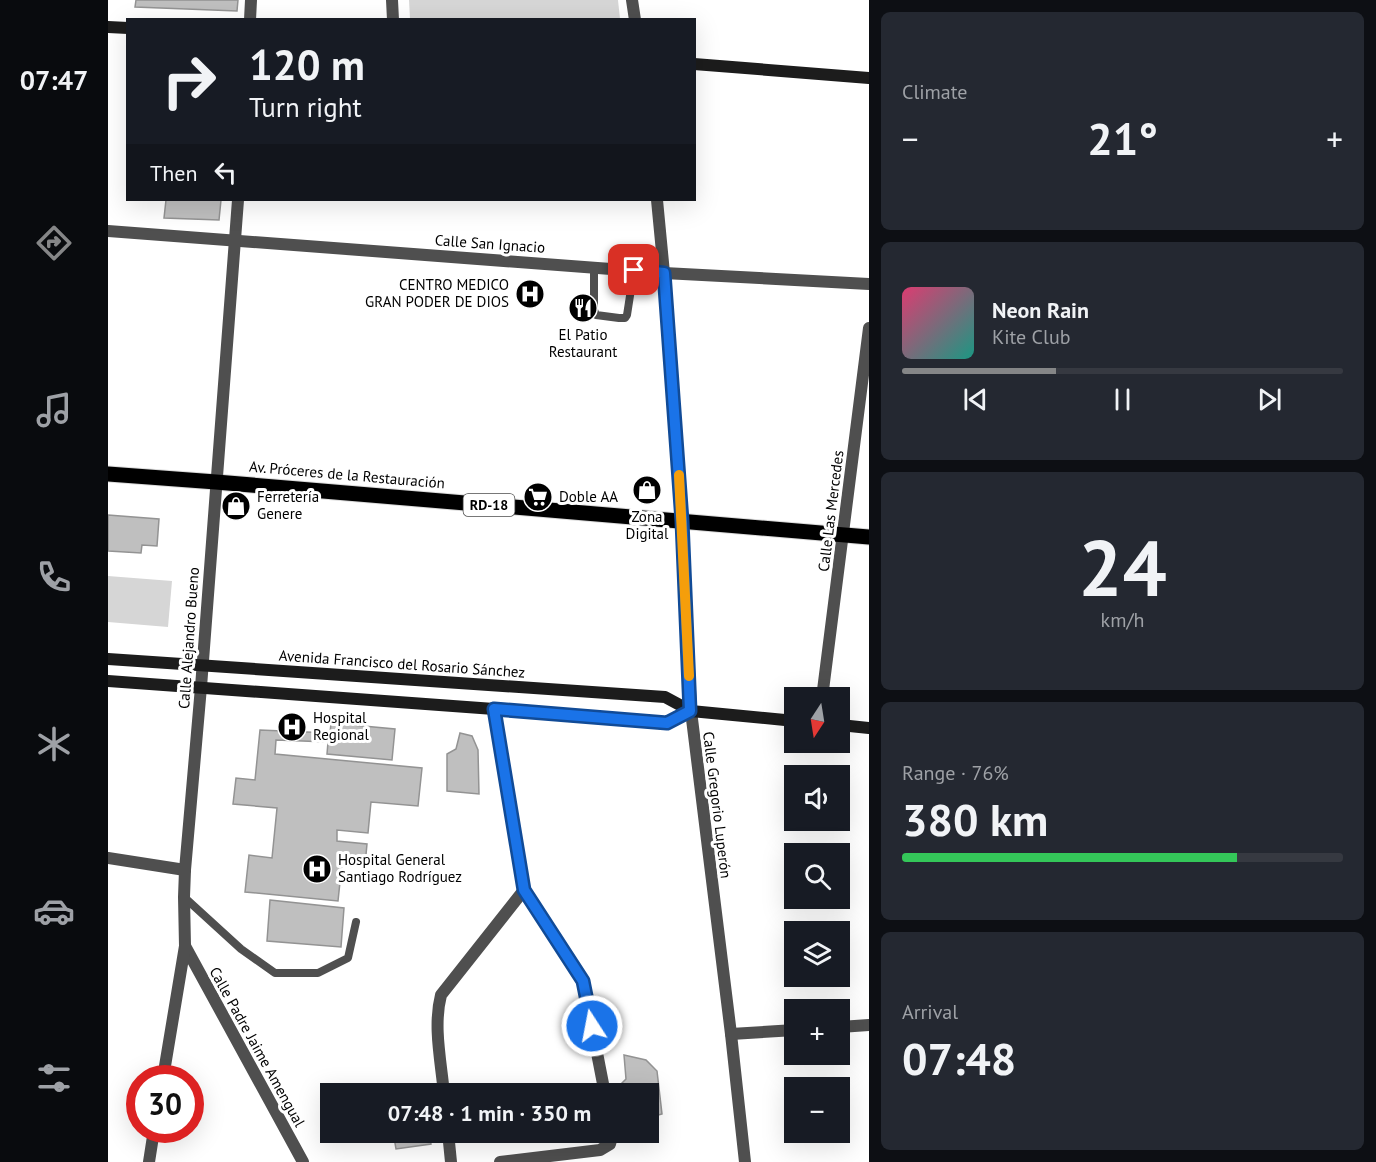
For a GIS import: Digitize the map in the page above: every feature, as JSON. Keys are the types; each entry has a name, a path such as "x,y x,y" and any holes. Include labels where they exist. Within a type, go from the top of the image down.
{"main road":[{"path":"108,27 126,28"},
{"path":"696,64 869,78"},
{"name":"Av. Próceres de la Restauración","path":"108,474 869,537"},
{"name":"Avenida Francisco del Rosario Sánchez","path":"108,659 665,697 690,711 784,720"},
{"name":"Avenida Francisco del Rosario Sánchez","path":"108,681 667,723 690,711"},
{"path":"850,726 869,728"}],"street":[{"path":"250,18 251,0"},
{"path":"392,0 393,18"},
{"path":"632,0 635,18"},
{"name":"Calle Alejandro Bueno","path":"165,1065 185,946 185,870 238,201"},
{"name":"Calle Gregorio Luperón","path":"657,201 682,521 690,711 745,1162"},
{"name":"Calle San Ignacio","path":"108,231 664,273 869,284"},
{"name":"Calle Las Mercedes","path":"823,687 869,328"},
{"path":"494,709 524,890 583,981 604,1083"},
{"path":"108,858 185,870"},
{"path":"443,1083 438,1027 441,995 524,890"},
{"name":"Calle Padre Jaime Amengual","path":"185,946 303,1162"},
{"path":"850,1026 869,1025"},
{"path":"731,1034 784,1031"},
{"path":"149,1162 152,1143"},
{"path":"449,1143 452,1162"},
{"path":"500,1162 600,1150 610,1143"}],"lane":[{"path":"594,267 596,315 619,318 625,318 627,315 634,270"},
{"path":"184,897 241,949 275,973 318,973 348,958 356,922"}],"shaded area":[{"path":"409,0 618,0 620,18 410,18"},
{"path":"108,576 172,581 168,627 108,622"}],"building":[{"path":"136,0 238,0 237,11 135,7"},
{"path":"166,201 221,201 219,220 164,218"},
{"path":"108,515 159,519 157,546 142,545 141,553 108,551"},
{"path":"331,723 395,729 392,760 327,754 328,742 276,740 275,754 422,768 418,806 371,802 368,833 337,830 337,841 367,844 365,865 342,863 338,901 245,892 249,855 272,858 277,808 233,804 236,778 255,780 260,730 330,733"},
{"path":"460,733 472,736 478,750 479,794 447,791 447,754 456,749"},
{"path":"270,900 344,908 341,947 267,941"},
{"path":"624,1055 646,1060 657,1071 658,1083 622,1083 626,1079"},
{"path":"659,1088 662,1114 659,1115"},
{"path":"395,1143 431,1144 396,1149"}],"slow traffic":[{"path":"679,475 689,676"}],"place":[{"name":"CENTRO MEDICO GRAN PODER DE DIOS","path":"530,294"},
{"name":"El Patio Restaurant","path":"583,308"},
{"name":"Zona Digital","path":"647,490"},
{"name":"Doble AA","path":"538,497"},
{"name":"Ferretería Genere","path":"236,506"},
{"name":"Hospital Regional","path":"292,727"},
{"name":"Hospital General Santiago Rodríguez","path":"317,869"}],"route":[{"path":"592,1026 583,981 524,890 494,709 667,723 690,711 682,521 664,273 634,270"}]}
